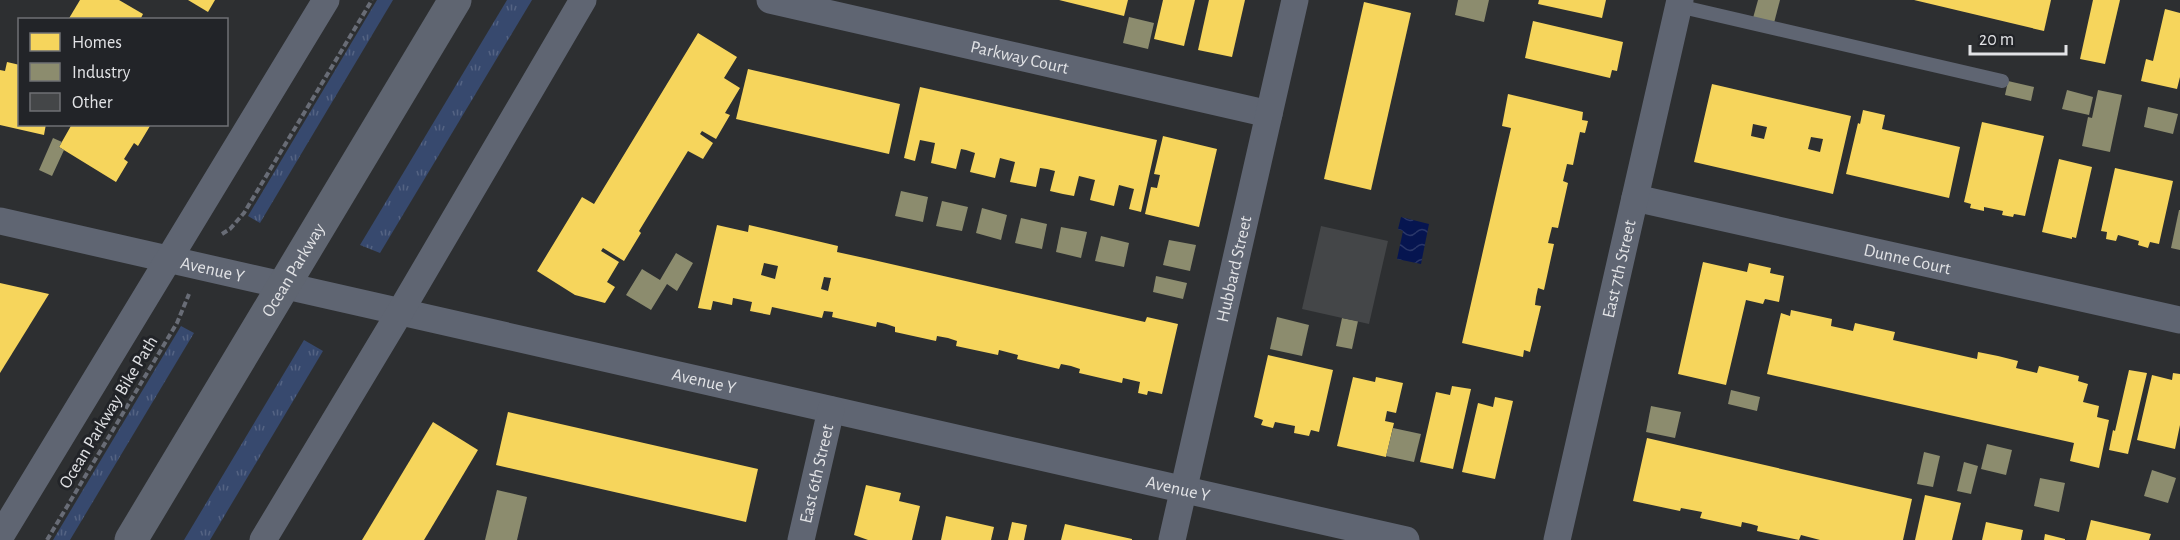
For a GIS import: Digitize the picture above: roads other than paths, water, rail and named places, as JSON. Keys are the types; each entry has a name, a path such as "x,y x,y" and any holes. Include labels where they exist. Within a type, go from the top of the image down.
{"main road":[{"name":"Ocean Parkway","path":"131,540 455,0"}],"street":[{"path":"0,537 326,0"},
{"path":"263,540 583,0"},
{"name":"Parkway Court","path":"770,0 1269,114"},
{"name":"Hubbard Street","path":"1172,540 1295,0"},
{"name":"East 7th Street","path":"1557,540 1679,3"},
{"name":"Dunne Court","path":"1635,198 2180,320"},
{"name":"Avenue Y","path":"0,221 1406,540"},
{"name":"East 6th Street","path":"801,540 831,410"}],"lane":[{"path":"1679,3 2002,81"}],"water":[{"path":"1401,217 1429,224 1421,264 1397,259 1403,231 1398,229"}]}
